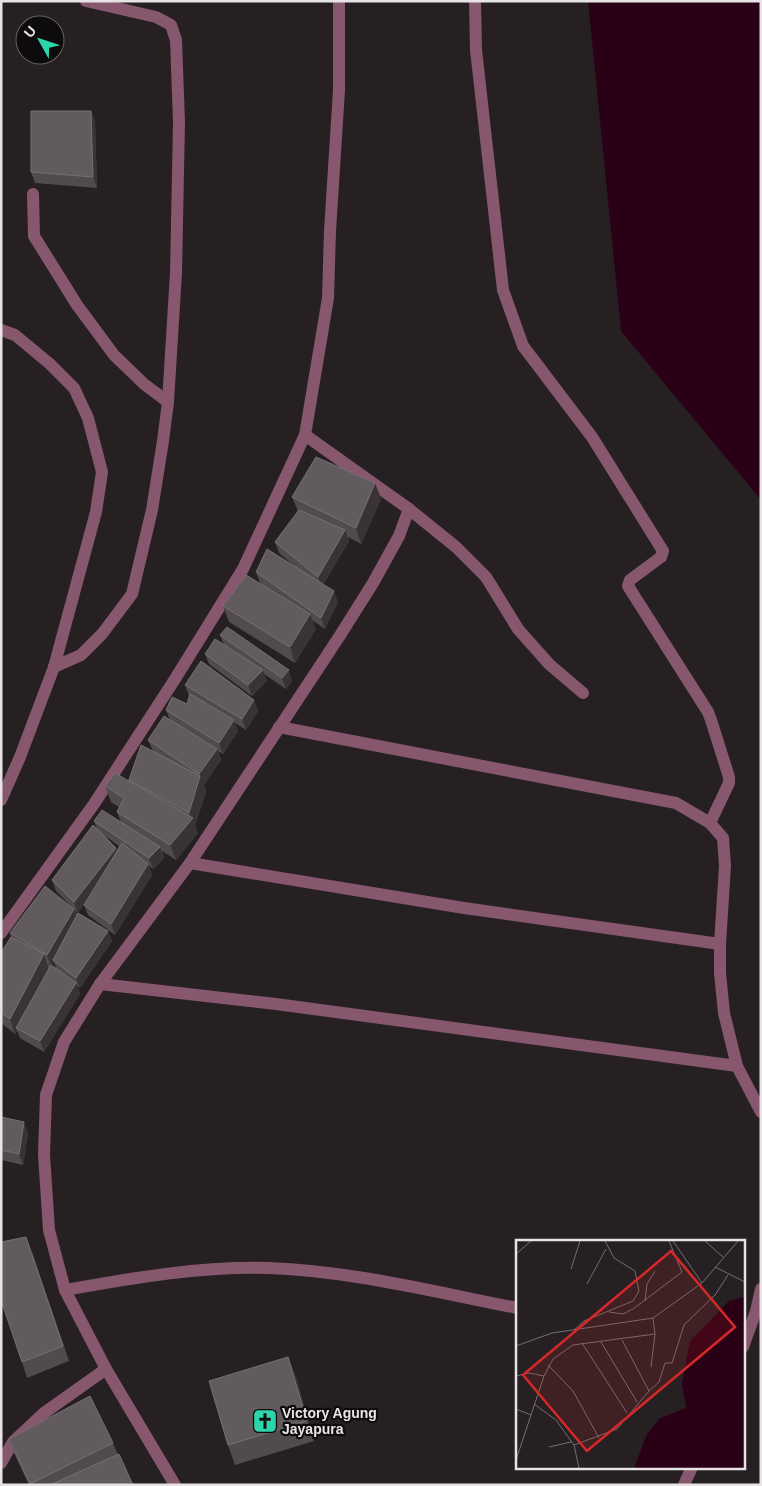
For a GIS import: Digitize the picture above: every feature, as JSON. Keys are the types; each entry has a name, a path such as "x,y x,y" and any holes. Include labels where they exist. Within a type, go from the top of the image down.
{"street":[{"path":"54,667 81,655 102,634 132,594 152,510 164,441 176,274 179,122 176,40 171,25 156,17 86,1"},
{"path":"1,934 94,804 243,569 305,435 328,298 330,231 339,90 339,1"},
{"path":"475,1 476,50 502,290 523,346 592,437 663,551 661,557 630,580 628,586 708,712 711,720 729,783 710,823"},
{"path":"33,194 34,236 77,305 114,354 144,384 168,402"},
{"path":"1,330 15,335 50,364 74,388 88,418 102,472 96,512 54,667 20,757 1,800"},
{"path":"305,435 409,509 456,547 486,577 518,629 549,664 583,693"},
{"path":"175,1485 106,1369 65,1290 49,1230 44,1155 46,1095 64,1042 100,984 190,862 374,583 399,536 409,509"},
{"path":"280,727 676,803 710,823 723,838 724,866 720,972 724,1013 736,1066 761,1112"},
{"path":"190,862 464,908 720,944"},
{"path":"100,984 276,1004 736,1066"},
{"path":"65,1290 204,1269 269,1268 341,1274 516,1308"},
{"path":"744,1344 756,1311 761,1288"},
{"path":"1,1463 13,1442 44,1413 106,1369"},
{"path":"684,1485 692,1468"}],"shaded area":[{"path":"588,1 761,1 761,500 621,331"}],"building":[{"path":"31,111 91,111 93,177 31,172"},
{"path":"316,457 375,483 356,528 292,497"},
{"path":"299,510 345,530 318,577 275,542"},
{"path":"267,549 334,591 321,618 256,572"},
{"path":"246,575 310,614 290,647 223,606"},
{"path":"227,627 289,670 282,678 220,635"},
{"path":"215,639 263,670 248,685 205,654"},
{"path":"201,661 254,700 242,719 185,685"},
{"path":"190,694 234,720 219,743 166,710 172,697 187,704"},
{"path":"164,716 217,749 199,774 148,740"},
{"path":"141,745 200,776 189,813 129,780"},
{"path":"115,773 193,818 170,845 117,812 124,798 105,786"},
{"path":"102,810 160,847 149,858 94,821"},
{"path":"93,825 116,848 74,902 52,880"},
{"path":"122,843 148,864 111,924 84,905"},
{"path":"45,886 74,909 47,955 10,933"},
{"path":"78,913 108,931 76,978 53,960"},
{"path":"11,937 44,954 10,1019 1,1012 1,953"},
{"path":"51,965 76,983 40,1041 16,1028"},
{"path":"1,1117 24,1122 19,1154 1,1150"},
{"path":"26,1237 63,1346 22,1362 1,1300 1,1242"},
{"name":"Victory Agung Jayapura","path":"288,1357 307,1421 228,1445 209,1381"},
{"path":"90,1396 113,1443 30,1484 9,1439"},
{"path":"119,1454 133,1485 50,1485"}],"place":[{"name":"Victory Agung Jayapura","path":"265,1421"}]}
